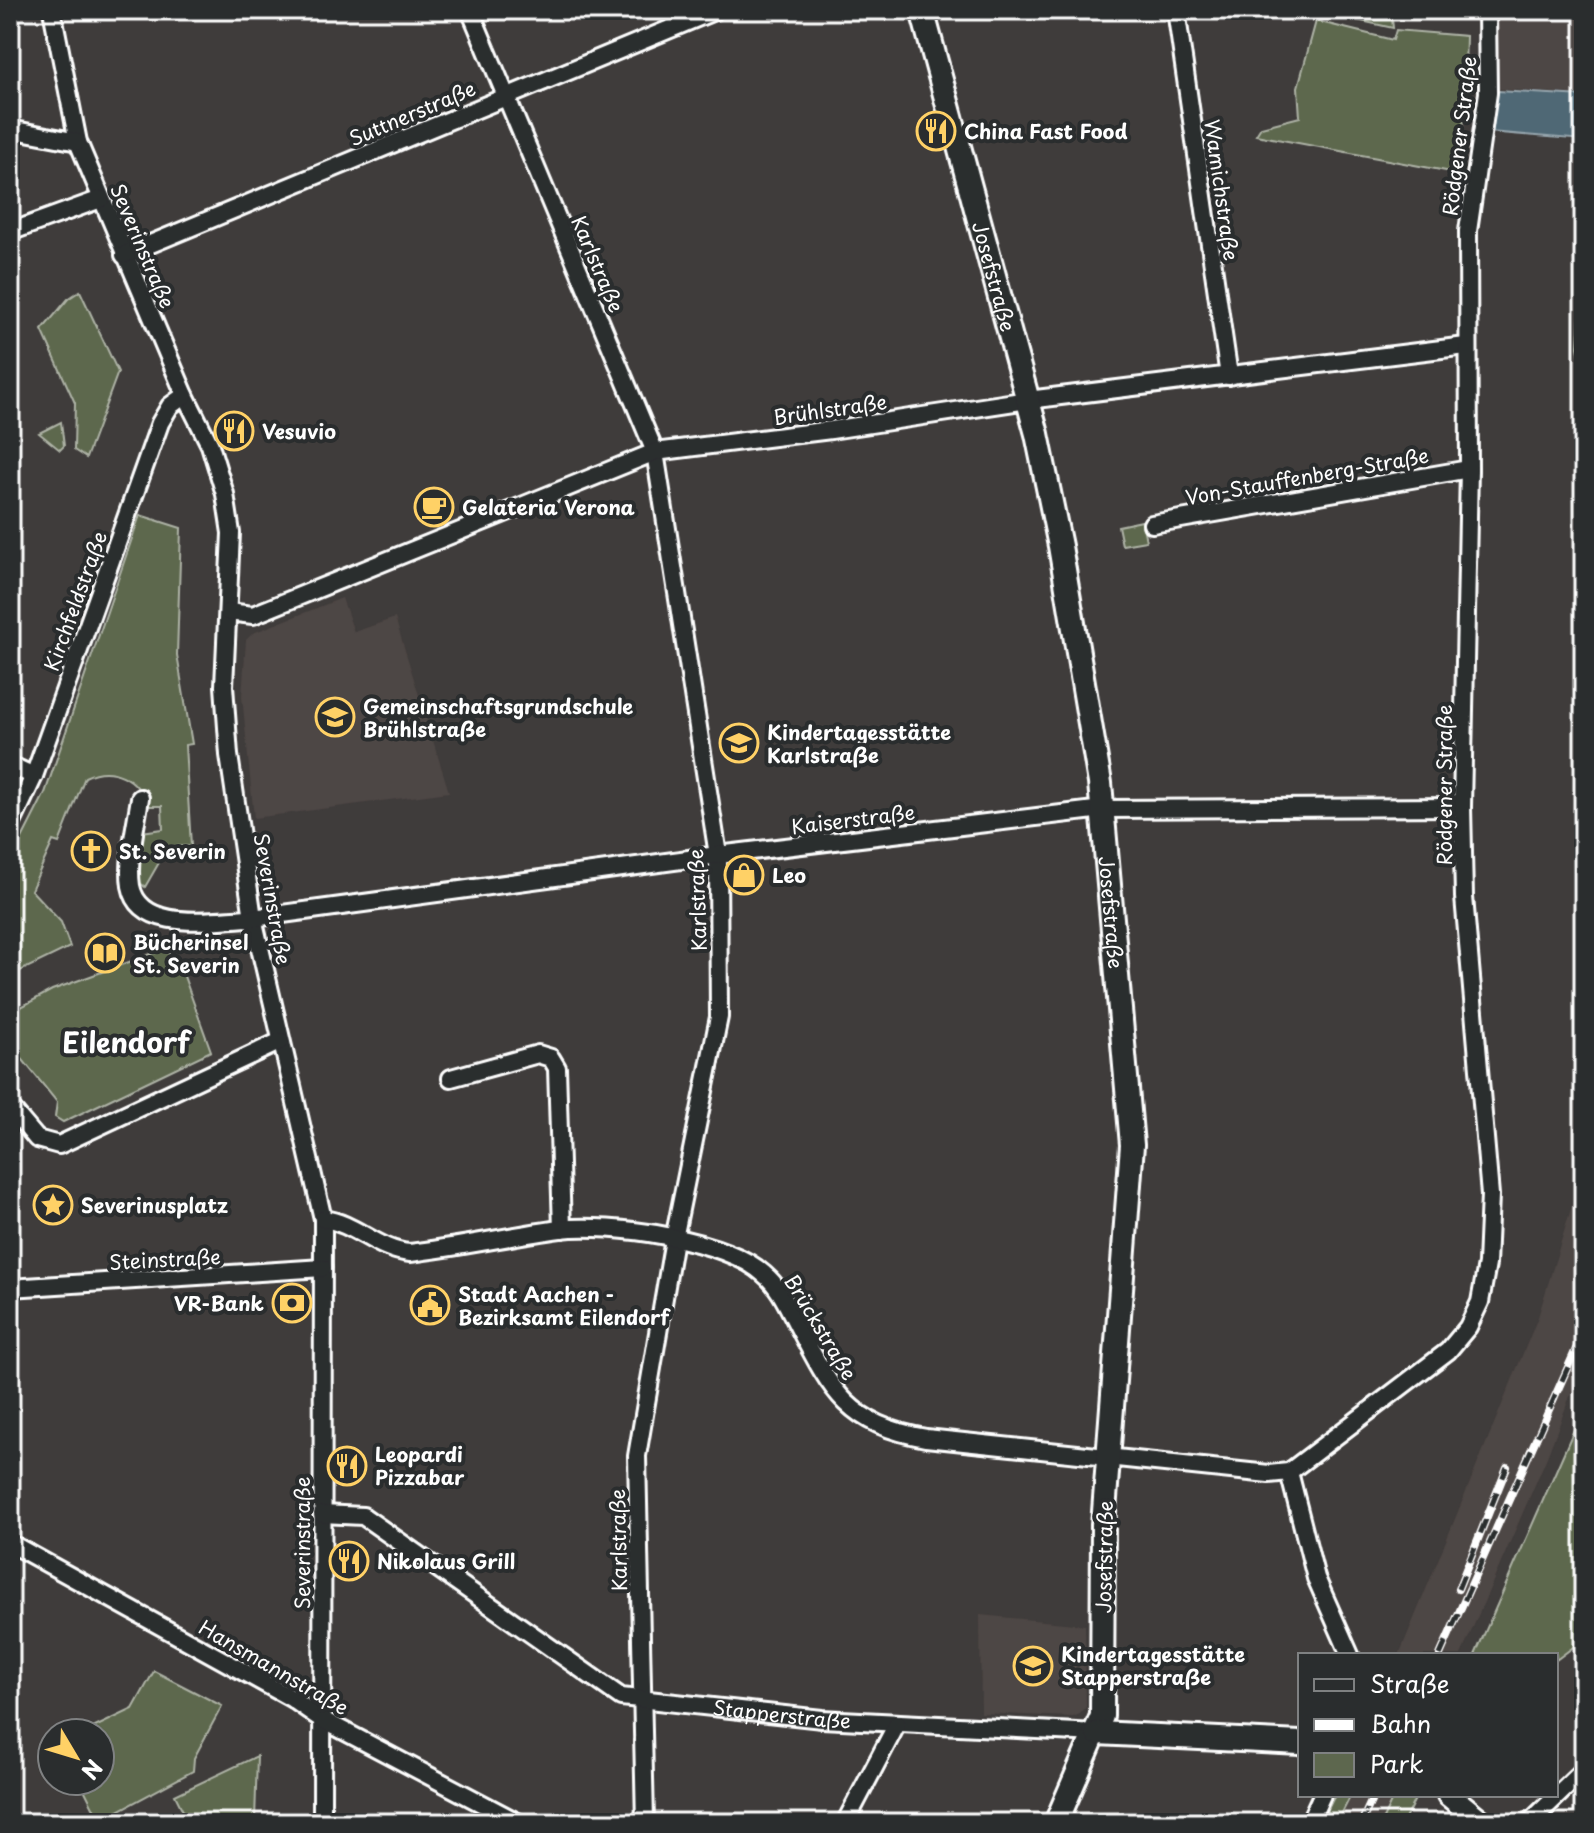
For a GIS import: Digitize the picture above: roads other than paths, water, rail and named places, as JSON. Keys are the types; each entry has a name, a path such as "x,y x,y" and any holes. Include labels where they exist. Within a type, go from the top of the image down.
{"street":[{"name":"Severinstraße","path":"52,10 78,142 124,255 210,445 225,494 231,533 224,686 229,755 253,918 323,1219 322,1823"},
{"name":"Karlstraße","path":"470,10 655,452 718,855 719,1017 674,1239 637,1456 645,1823"},
{"name":"Suttnerstraße","path":"124,255 716,10"},
{"name":"Josefstraße","path":"922,10 1028,400 1060,546 1103,809 1132,1145 1107,1458 1102,1716 1056,1823"},
{"name":"Wamichstraße","path":"1176,10 1229,376"},
{"name":"Rödgener Straße","path":"1289,1472 1448,1351 1468,1327 1480,1302 1487,1264 1490,1195 1464,897 1462,807 1469,469 1466,346 1468,231 1488,93 1487,10"},
{"path":"10,129 78,142"},
{"path":"10,232 101,199"},
{"name":"Brühlstraße","path":"228,612 253,615 655,452 831,430 1028,400 1466,346"},
{"name":"Kirchfeldstraße","path":"10,827 34,776 160,423 170,406 185,395"},
{"name":"Von-Stauffenberg-Straße","path":"1152,524 1469,469"},
{"path":"10,765 34,776"},
{"name":"Kaiserstraße","path":"140,798 131,885 137,900 148,912 175,919 253,918 718,855 1103,809 1462,807"},
{"path":"10,1107 37,1139 49,1145 68,1142 281,1041"},
{"path":"451,1078 538,1054 551,1058 557,1068 562,1229"},
{"name":"Brückstraße","path":"323,1219 341,1221 385,1247 410,1253 562,1229 609,1230 713,1248 764,1273 780,1291 830,1384 847,1405 868,1421 895,1432 1107,1458 1269,1474 1289,1472"},
{"name":"Steinstraße","path":"10,1288 323,1268"},
{"path":"1289,1472 1316,1578 1349,1653"},
{"name":"Stapperstraße","path":"322,1514 363,1516 621,1697 897,1724 1298,1743"},
{"name":"Hansmannstraße","path":"10,1543 291,1698 321,1719 519,1823"},
{"path":"845,1823 897,1724"},
{"path":"1539,1820 1584,1770"},
{"path":"1309,1823 1321,1797"},
{"path":"1451,1797 1483,1823"}],"water":[{"path":"1498,91 1584,96 1584,140 1489,132"}],"railway":[{"path":"1441,1653 1584,1331"},
{"path":"1458,1589 1507,1467"},
{"path":"1361,1823 1373,1797"}],"place":[{"name":"China Fast Food","path":"936,131"},
{"name":"Vesuvio","path":"234,431"},
{"name":"Gelateria Verona","path":"434,507"},
{"name":"Gemeinschaftsgrundschule Brühlstraße","path":"335,717"},
{"name":"Kindertagesstätte Karlstraße","path":"739,743"},
{"name":"St. Severin","path":"91,851"},
{"name":"Leo","path":"744,875"},
{"name":"Bücherinsel St. Severin","path":"105,953"},
{"name":"Severinusplatz","path":"53,1205"},
{"name":"VR-Bank","path":"292,1303"},
{"name":"Stadt Aachen - Bezirksamt Eilendorf","path":"430,1305"},
{"name":"Leopardi Pizzabar","path":"347,1466"},
{"name":"Nikolaus Grill","path":"349,1561"},
{"name":"Kindertagesstätte Stapperstraße","path":"1033,1666"}],"district":[{"name":"Eilendorf","path":"126,1041"}]}
